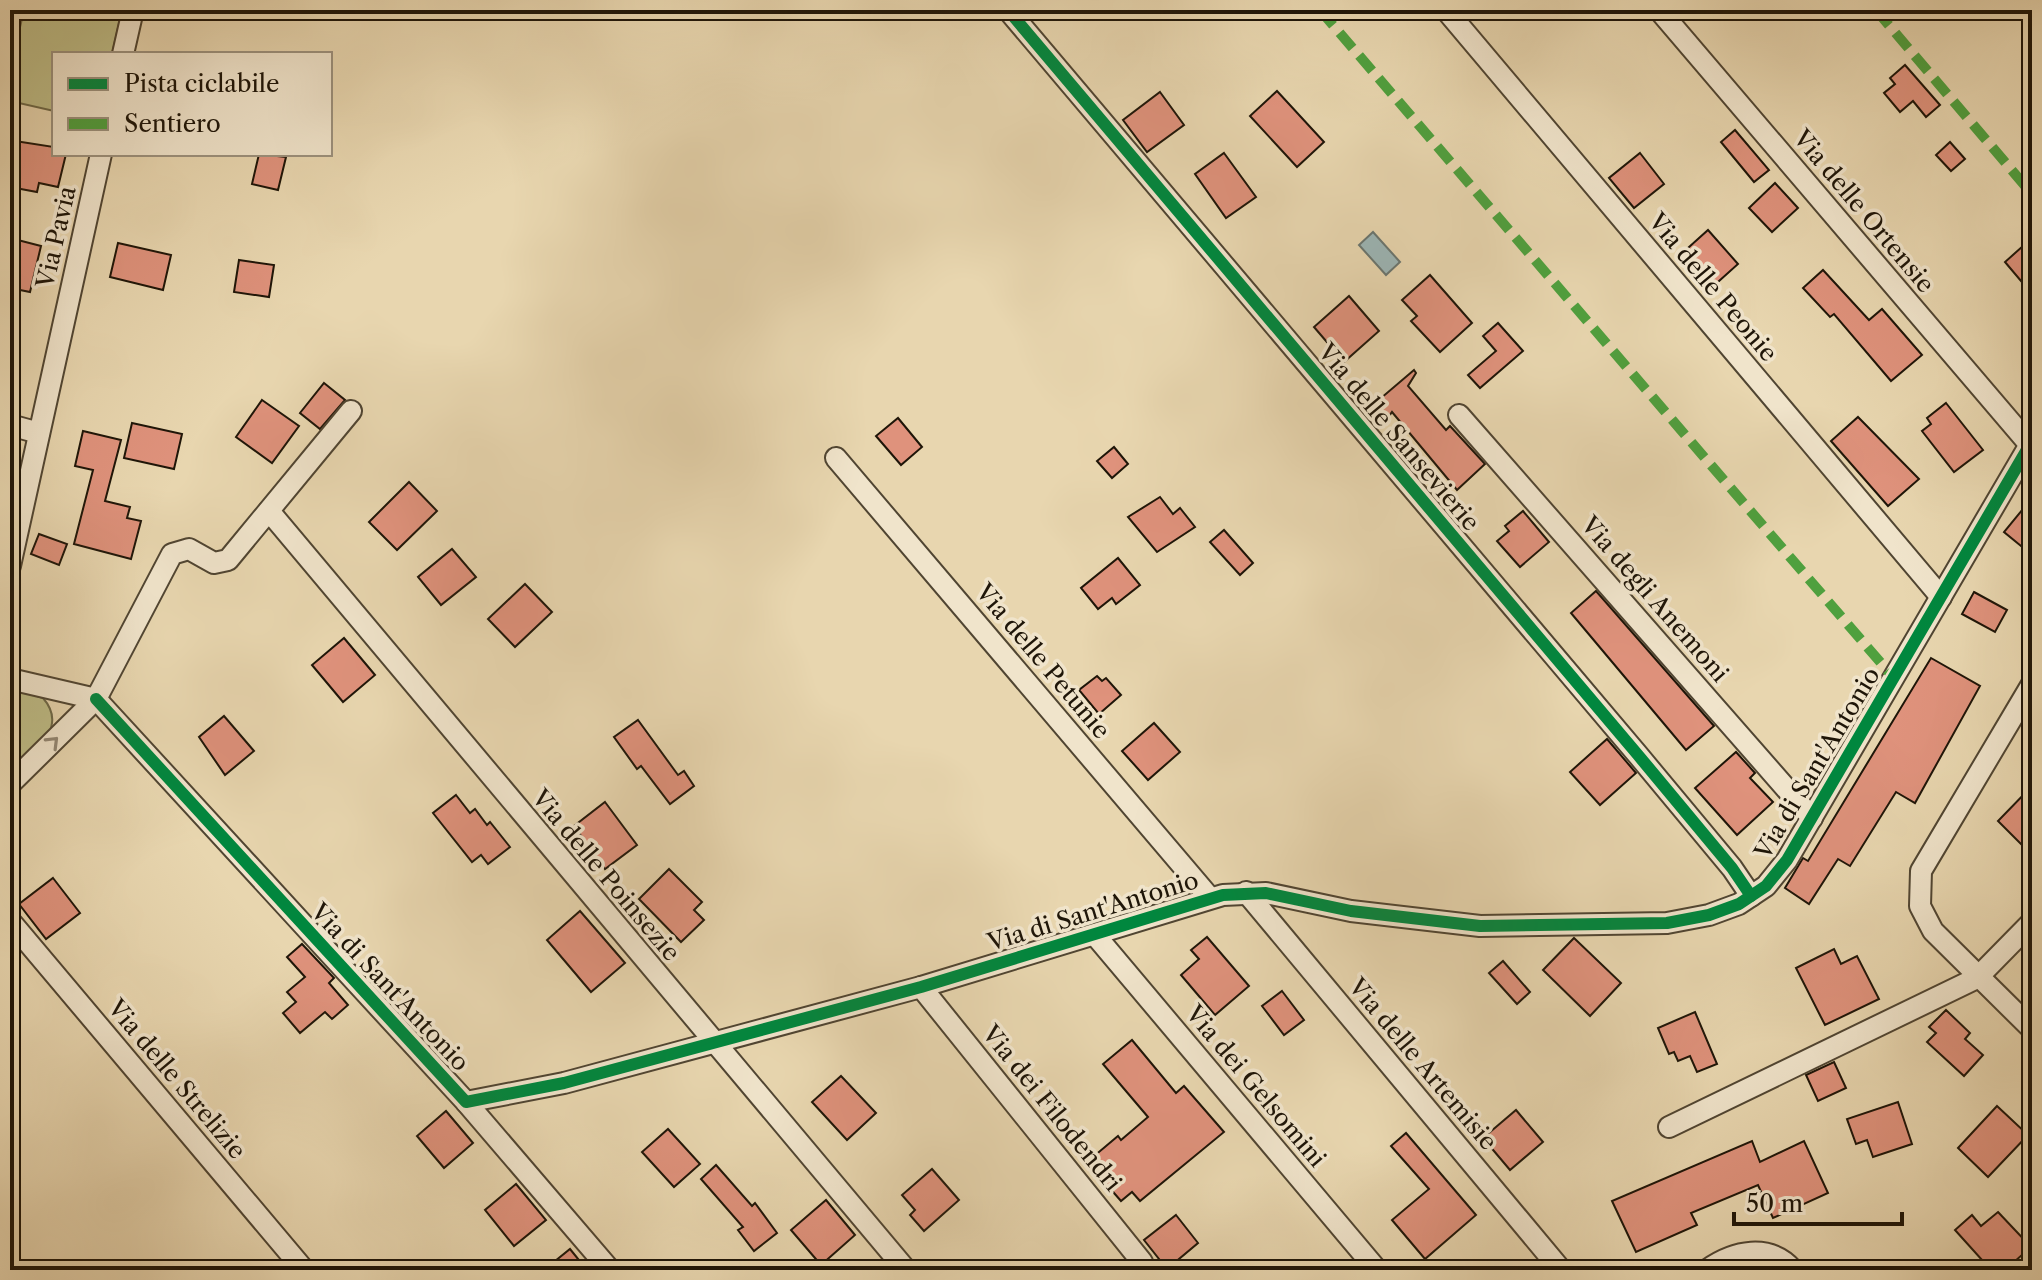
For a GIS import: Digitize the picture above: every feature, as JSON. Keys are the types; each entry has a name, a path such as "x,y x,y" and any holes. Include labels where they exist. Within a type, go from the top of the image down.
{"street":[{"path":"123,52 133,10"},
{"name":"Via delle Sansevierie","path":"1008,10 1657,777 1732,868 1751,896"},
{"name":"Via delle Peonie","path":"1446,10 1941,597"},
{"name":"Via delle Ortensie","path":"1659,10 2031,443"},
{"name":"Via Pavia","path":"10,566 101,156"},
{"path":"10,784 96,699 172,554 189,549 209,561 223,562 351,411"},
{"name":"Via degli Anemoni","path":"1459,415 1812,818"},
{"path":"10,425 39,433"},
{"name":"Via di Sant'Antonio","path":"96,699 466,1102 564,1083 921,987 1210,898 1246,892 1271,893 1377,915 1500,927 1678,922 1720,912 1751,896 1778,872 2031,443"},
{"name":"Via delle Petunie","path":"836,458 1210,898"},
{"name":"Via delle Poinsezie","path":"269,511 906,1270"},
{"path":"10,679 96,699"},
{"path":"2032,684 1926,859 1918,895 1925,920 1977,978 2032,1029"},
{"name":"Via delle Artemisie","path":"1246,892 1561,1270"},
{"name":"Via delle Strelizie","path":"10,921 304,1270"},
{"path":"1669,1127 1977,978 2032,922"},
{"name":"Via dei Gelsomini","path":"1095,935 1377,1270"},
{"name":"Via dei Filodendri","path":"921,987 1142,1262"},
{"path":"466,1102 610,1270"},
{"path":"1707,1270 1730,1258 1760,1252 1774,1254 1793,1270"}],"shaded area":[{"path":"24,10 122,10 112,52 52,52 52,111 10,101 10,70"},
{"path":"10,687 43,698 52,720 45,740 10,772"}],"water":[{"path":"1373,232 1400,262 1386,275 1359,245"}],"building":[{"path":"1905,65 1940,105 1926,117 1913,101 1900,112 1884,93 1895,84 1890,78"},
{"path":"1277,91 1324,142 1297,167 1250,116"},
{"path":"1160,92 1184,125 1147,152 1123,120"},
{"path":"1735,130 1769,170 1754,182 1721,142"},
{"path":"15,141 52,147 52,156 66,156 58,187 39,183 37,192 10,187"},
{"path":"1950,142 1965,159 1951,171 1936,155"},
{"path":"1224,153 1256,197 1226,218 1195,174"},
{"path":"1640,153 1664,184 1634,208 1609,178"},
{"path":"259,156 286,157 278,190 252,184"},
{"path":"1775,183 1798,208 1772,232 1749,208"},
{"path":"1708,230 1738,264 1709,290 1679,256"},
{"path":"10,238 41,246 30,292 10,288"},
{"path":"2032,238 2032,294 2005,262"},
{"path":"118,243 171,255 163,290 110,277"},
{"path":"239,260 274,265 269,297 234,292"},
{"path":"1823,270 1869,320 1882,309 1922,355 1891,381 1834,314 1830,317 1803,288"},
{"path":"1430,275 1472,323 1440,352 1411,321 1417,316 1402,300"},
{"path":"1349,296 1379,331 1344,362 1314,327"},
{"path":"1498,323 1523,351 1480,388 1468,375 1496,351 1483,336"},
{"path":"1414,370 1416,373 1408,386 1446,430 1450,426 1485,464 1457,490 1392,412 1387,419 1374,404"},
{"path":"324,383 345,400 320,429 300,413"},
{"path":"262,400 299,426 272,463 236,437"},
{"path":"1946,403 1983,450 1954,472 1922,431 1931,424 1927,418"},
{"path":"1858,417 1919,479 1888,506 1831,441"},
{"path":"898,418 922,447 901,465 876,436"},
{"path":"132,423 182,434 174,469 124,458"},
{"path":"83,431 121,440 105,501 130,507 127,518 141,521 131,559 74,544 93,470 75,466"},
{"path":"1114,447 1128,464 1112,478 1097,461"},
{"path":"409,482 437,511 397,550 369,522"},
{"path":"1160,497 1173,514 1180,508 1195,527 1157,552 1128,517"},
{"path":"2032,498 2032,555 2004,532"},
{"path":"1523,511 1549,542 1520,567 1497,541 1509,531 1505,526"},
{"path":"1224,530 1253,563 1240,575 1210,542"},
{"path":"39,534 67,544 59,565 31,554"},
{"path":"452,549 476,577 441,605 418,577"},
{"path":"1118,558 1140,585 1116,604 1112,598 1098,609 1081,588"},
{"path":"525,584 552,612 515,647 488,619"},
{"path":"1596,591 1714,726 1686,750 1571,613"},
{"path":"1974,592 2007,610 1995,632 1962,614"},
{"path":"344,638 375,675 343,702 312,665"},
{"path":"1931,658 1980,686 1915,803 1896,792 1850,866 1838,859 1809,904 1785,888 1803,858 1808,861"},
{"path":"1097,676 1102,681 1106,678 1121,695 1099,714 1079,690"},
{"path":"224,716 254,751 225,775 199,737"},
{"path":"638,720 678,775 684,771 694,786 670,804 641,766 637,769 614,737"},
{"path":"1154,723 1180,752 1148,780 1122,751"},
{"path":"1607,739 1636,773 1600,805 1570,772"},
{"path":"1736,752 1755,773 1750,778 1773,802 1737,835 1695,788"},
{"path":"2032,786 2032,855 1998,821"},
{"path":"456,795 470,813 475,809 487,825 490,822 510,847 488,864 481,855 472,862 433,813"},
{"path":"605,802 637,845 605,869 574,826"},
{"path":"669,869 702,902 694,910 704,920 681,942 639,899"},
{"path":"53,878 80,913 46,939 19,904"},
{"path":"580,911 625,963 591,992 547,940"},
{"path":"1207,937 1249,986 1215,1015 1181,975 1199,959 1191,950"},
{"path":"1574,938 1621,983 1590,1016 1543,970"},
{"path":"302,944 334,978 329,983 348,1005 332,1019 325,1012 300,1033 283,1013 296,1002 287,992 305,977 287,957"},
{"path":"1834,949 1841,964 1857,956 1879,999 1825,1025 1796,968"},
{"path":"1503,961 1530,992 1517,1004 1489,973"},
{"path":"1282,991 1304,1020 1284,1035 1262,1006"},
{"path":"1946,1010 1970,1033 1965,1039 1983,1055 1964,1076 1927,1042 1936,1033 1929,1027"},
{"path":"1695,1012 1717,1064 1697,1072 1690,1056 1678,1061 1674,1052 1669,1054 1658,1028"},
{"path":"1132,1040 1176,1093 1184,1086 1224,1132 1140,1201 1132,1192 1121,1201 1087,1162 1118,1136 1121,1140 1148,1117 1103,1064"},
{"path":"1834,1062 1846,1088 1818,1101 1806,1075"},
{"path":"841,1076 876,1113 847,1140 812,1102"},
{"path":"1898,1102 1912,1144 1873,1157 1867,1140 1856,1144 1847,1119"},
{"path":"1997,1106 2028,1135 1988,1177 1958,1148"},
{"path":"1516,1110 1543,1142 1510,1170 1483,1138"},
{"path":"446,1111 473,1143 444,1168 417,1136"},
{"path":"668,1129 700,1164 674,1187 642,1152"},
{"path":"1406,1133 1476,1215 1425,1259 1392,1220 1429,1189 1391,1146"},
{"path":"1752,1141 1760,1162 1804,1141 1828,1193 1773,1218 1758,1185 1691,1213 1697,1225 1636,1252 1612,1201"},
{"path":"716,1165 752,1206 755,1203 777,1233 754,1251 738,1230 743,1227 701,1179"},
{"path":"932,1169 959,1200 924,1231 910,1215 915,1210 902,1195"},
{"path":"516,1184 546,1220 514,1246 485,1210"},
{"path":"826,1200 855,1235 821,1265 791,1230"},
{"path":"1998,1212 2031,1247 2005,1270 1991,1270 1955,1230 1972,1215 1981,1226"},
{"path":"1176,1215 1198,1243 1167,1269 1144,1240"},
{"path":"570,1249 587,1270 544,1270"}],"marked path":[{"path":"1320,10 1893,677"},
{"path":"1876,10 2032,194"}],"cycle path":[{"path":"1008,10 1638,755 1732,868 1751,896"},
{"path":"96,699 466,1102 564,1083 921,987 1223,895 1266,893 1351,911 1480,926 1667,923 1709,915 1739,904 1766,886 1787,860 2032,441"}]}
